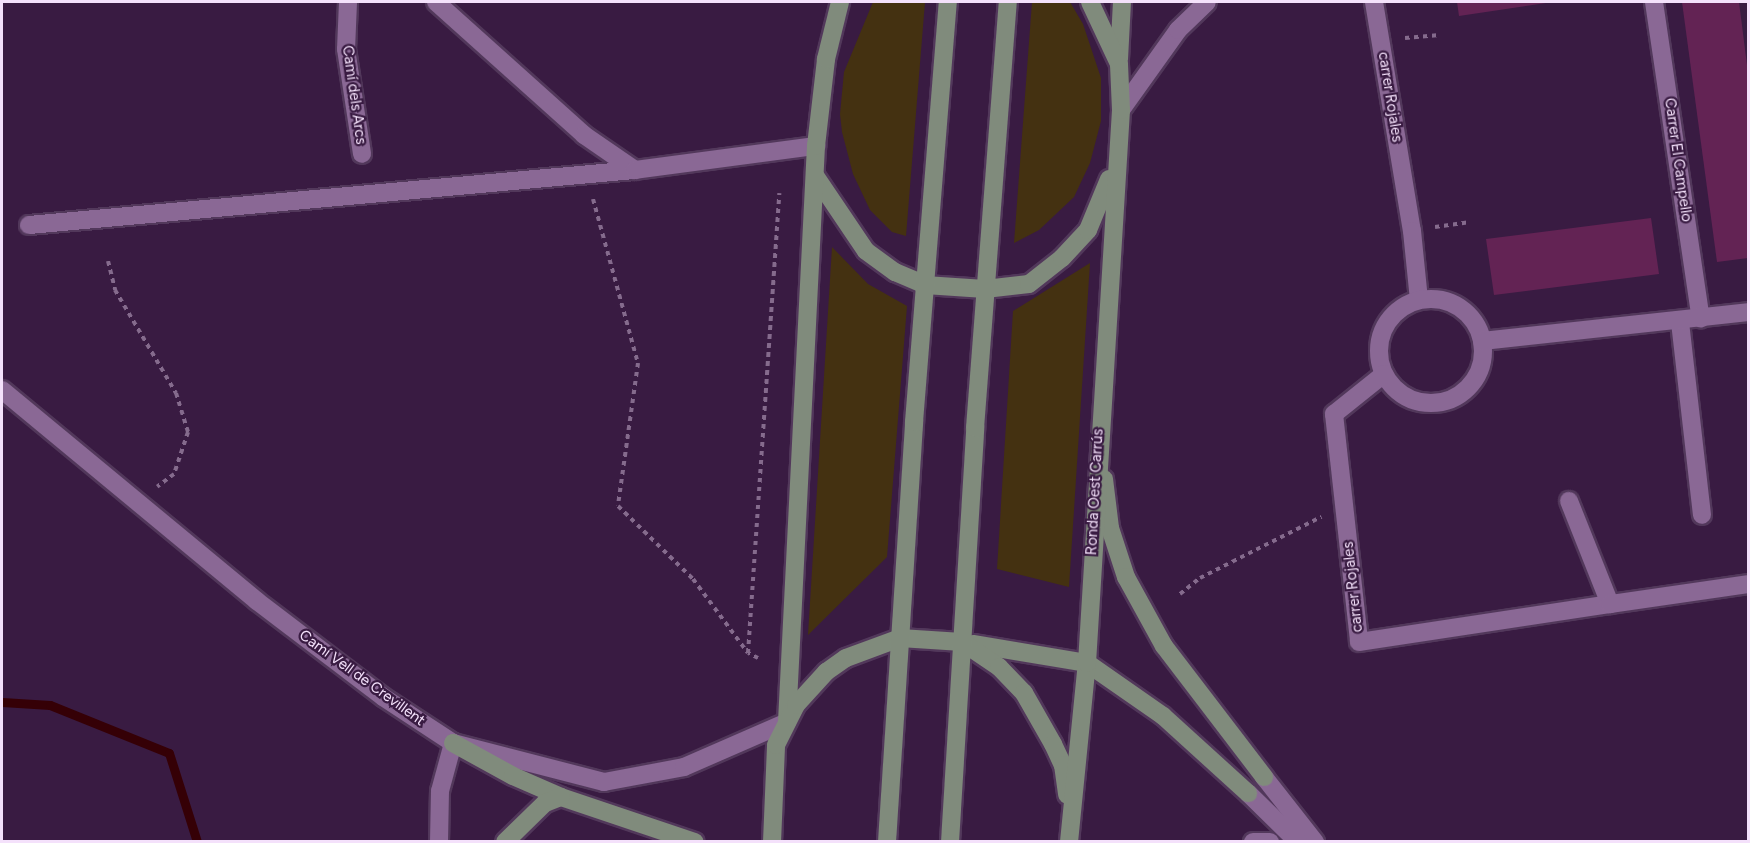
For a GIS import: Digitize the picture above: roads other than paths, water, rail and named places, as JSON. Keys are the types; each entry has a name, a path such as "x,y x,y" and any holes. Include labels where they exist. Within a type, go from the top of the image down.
{"main road":[{"path":"887,842 925,285 948,2"},
{"path":"950,842 985,289 1008,2"},
{"name":"Ronda Oest Carrús","path":"1090,2 1119,64"},
{"name":"Ronda Oest Carrús","path":"1070,834 1087,663 1098,432 1121,110 1119,64 1122,2"},
{"path":"787,722 816,146 826,59 840,6"},
{"name":"Ronda Oest Carrús","path":"816,177 866,251 895,272 925,285 985,289 1029,284 1062,258 1088,230 1116,158"},
{"path":"1098,432 1110,528 1126,577 1164,646 1263,777"},
{"path":"772,842 776,745 795,705 826,672 846,658 900,638 962,642 1087,663 1163,716 1248,793"},
{"name":"Ronda Oest Carrús","path":"962,642 999,667 1024,693 1063,765 1070,834"},
{"path":"453,743 561,797 695,842"},
{"path":"505,842 545,803 561,797"}],"street":[{"name":"Camí dels Arcs","path":"348,2 346,49 362,153"},
{"path":"435,2 584,135 635,170"},
{"path":"1121,110 1178,30 1207,2"},
{"name":"carrer Rojales","path":"1374,2 1412,231 1419,300"},
{"name":"Carrer El Campello","path":"1654,2 1701,319"},
{"path":"28,225 635,170 816,146"},
{"path":"1419,300 1452,304 1466,313 1482,341 1478,374 1468,388 1453,399 1436,404 1418,402 1401,394 1384,374 1378,348 1382,331 1391,317 1419,300"},
{"path":"1482,341 1680,322 1749,312"},
{"path":"1680,322 1702,515"},
{"name":"carrer Rojales","path":"1384,374 1334,414 1359,642 1749,584"},
{"name":"Camí Vell de Crevillent","path":"2,390 138,502 383,697 453,743 498,752 604,782 684,767 787,722"},
{"path":"1569,501 1610,604"},
{"path":"439,842 440,791 453,743"},
{"path":"1263,777 1316,842"},
{"path":"1248,793 1298,842"},
{"path":"1253,842 1270,842"}],"waterway":[{"path":"2,702 50,705 169,753 197,842"}]}
